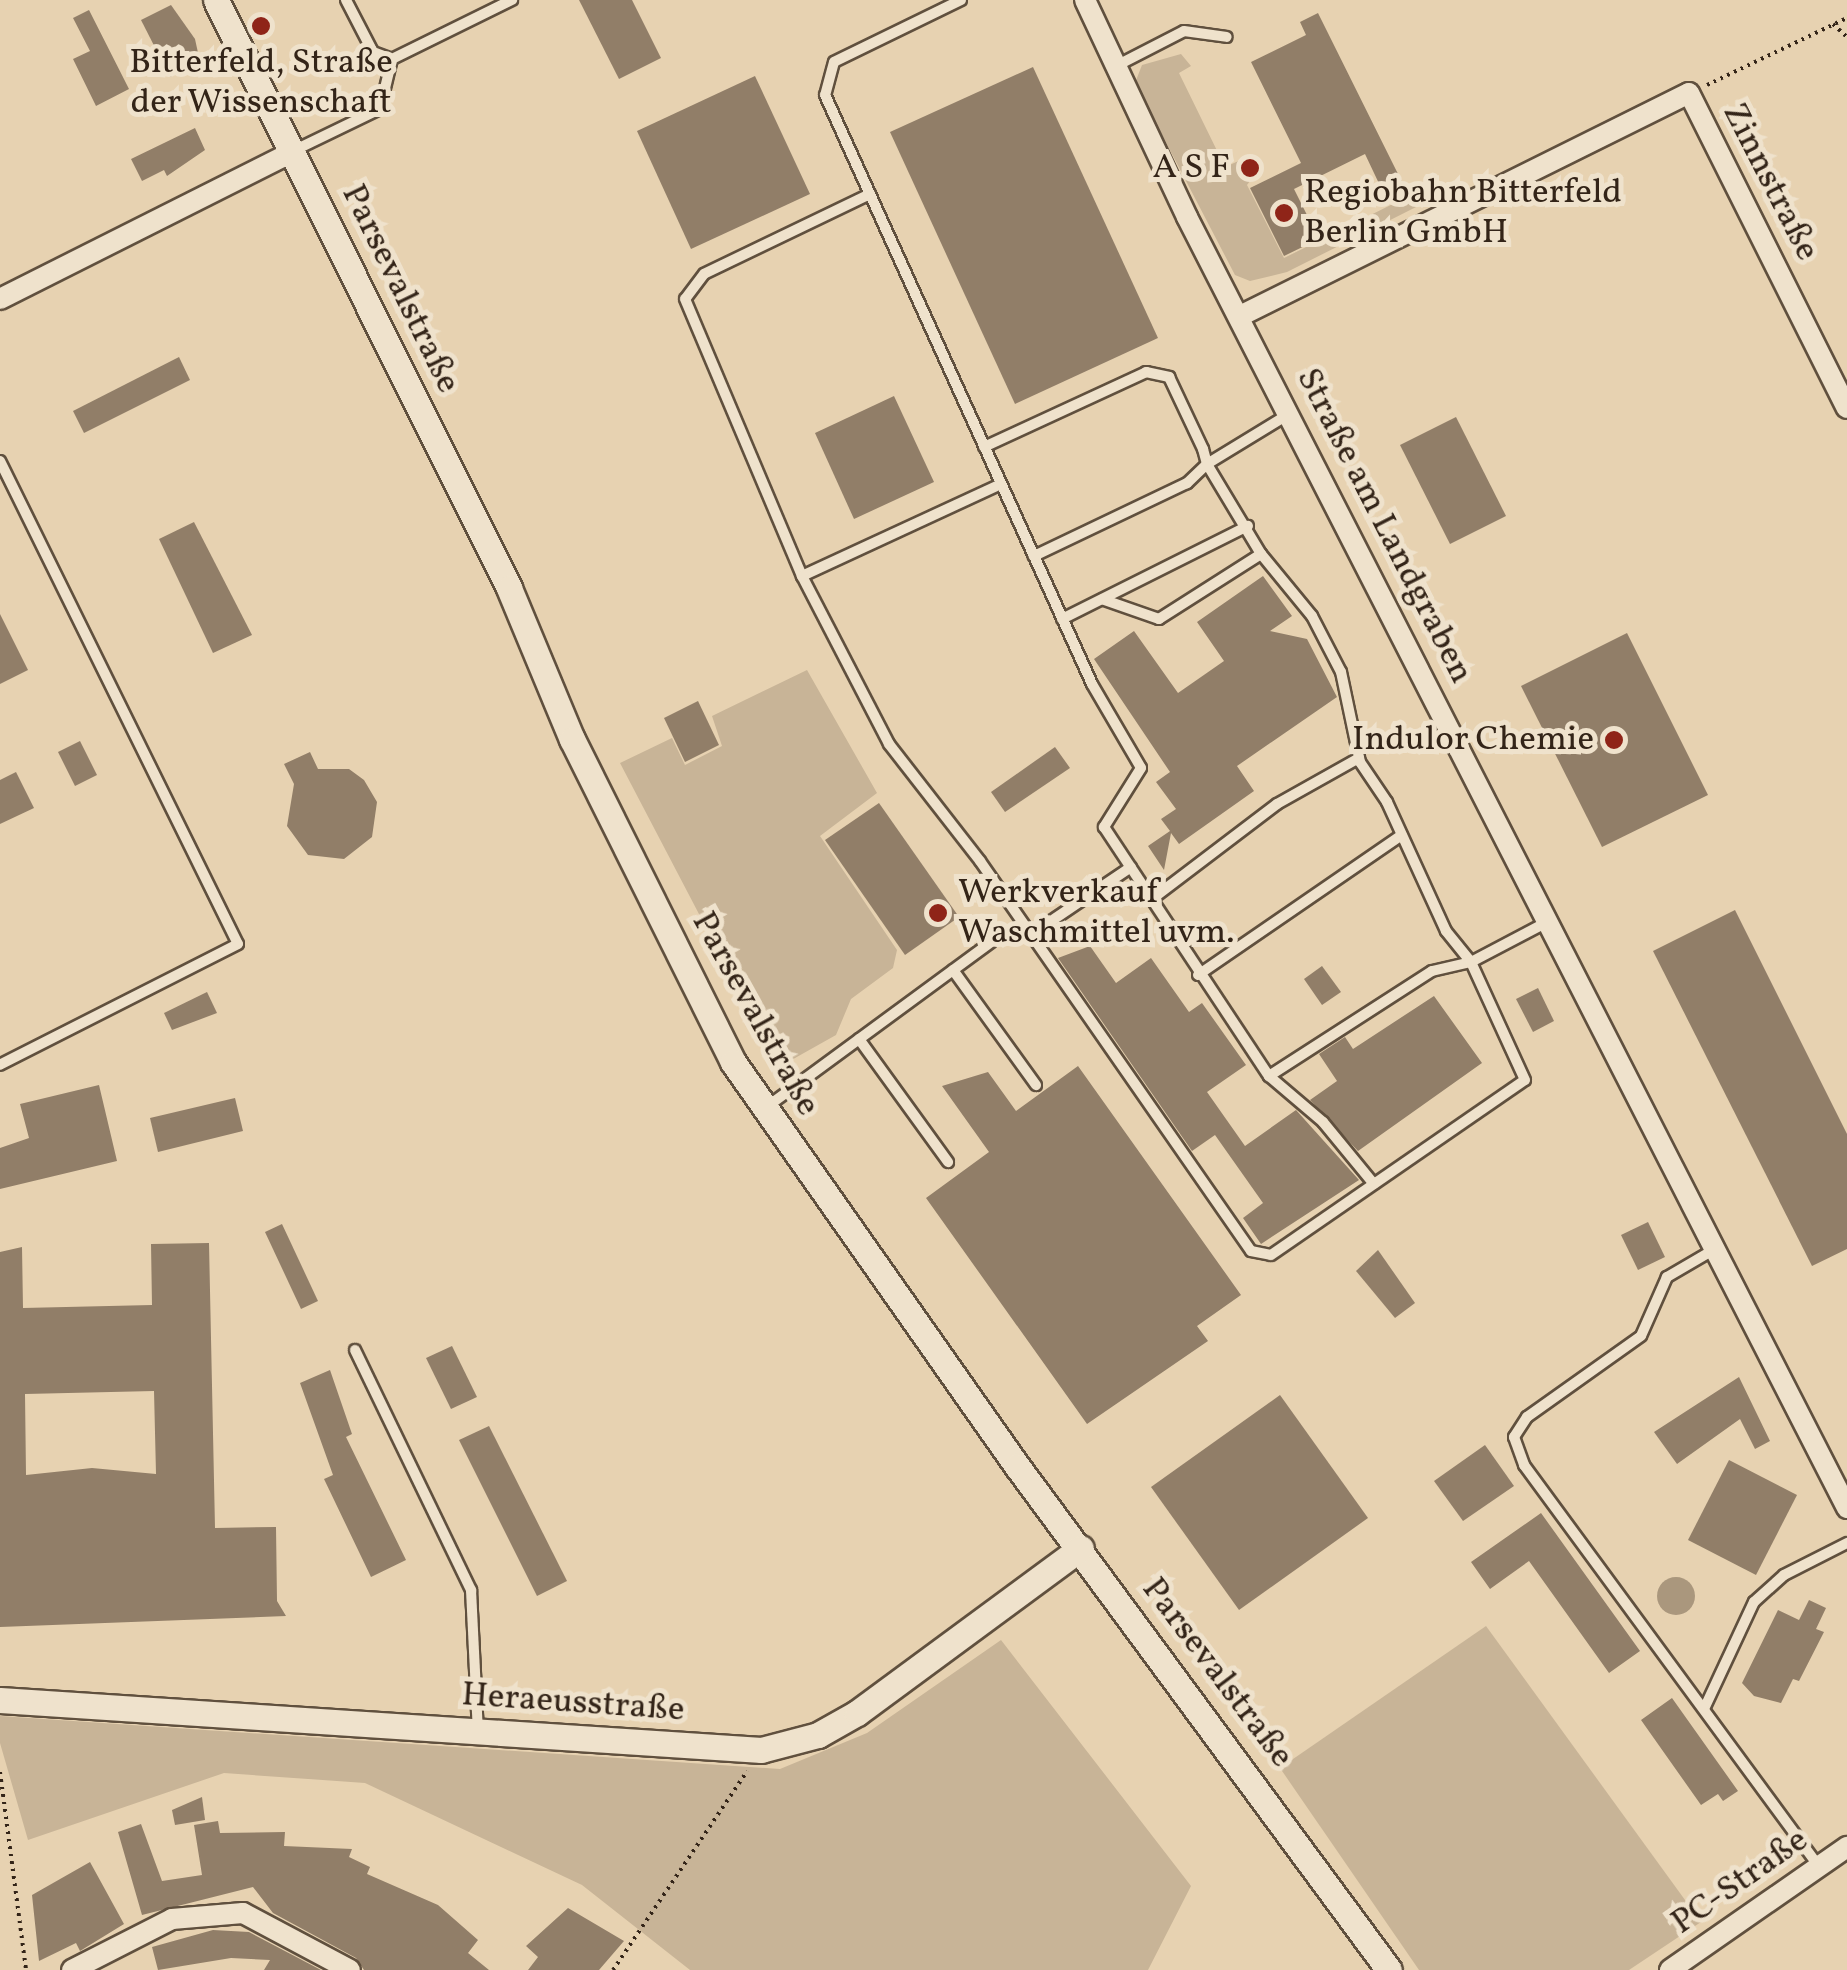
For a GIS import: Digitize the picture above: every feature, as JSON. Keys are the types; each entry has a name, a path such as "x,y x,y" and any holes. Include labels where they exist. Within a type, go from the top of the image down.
{"street":[{"name":"Parsevalstraße","path":"216,0 509,588 572,739 763,1109 1388,1970"},
{"name":"Straße am Landgraben","path":"1085,0 1240,316 1847,1508"},
{"path":"1240,316 1689,93"},
{"name":"Zinnstraße","path":"1689,93 1847,408"},
{"path":"0,300 292,152"},
{"name":"Heraeusstraße","path":"0,1700 761,1750 818,1735 857,1713 1081,1548"},
{"name":"PC-Straße","path":"1670,1970 1847,1847"},
{"path":"72,1970 172,1920 243,1913 350,1970"}],"lane":[{"path":"346,0 373,52 392,59 512,0"},
{"path":"961,0 834,62 825,96 1062,619 1142,768 1104,827 1198,975 1270,1076 1324,1122 1374,1184"},
{"path":"1116,66 1184,31 1227,37"},
{"path":"292,152 380,109 392,59"},
{"path":"870,194 704,274 684,299 802,576 888,744 1251,1251 1271,1254 1525,1080 1471,962 1446,931 1402,835 1359,758 1341,672 1312,616 1261,554 1248,526 1207,464 1169,377 1146,372 984,447"},
{"path":"1034,556 1186,483 1207,464 1290,413"},
{"path":"0,461 238,944 0,1065"},
{"path":"802,576 1001,484"},
{"path":"1062,619 1248,526"},
{"path":"1102,600 1159,619 1261,554"},
{"path":"1152,898 1277,804 1359,758"},
{"path":"1198,975 1402,835"},
{"path":"1029,936 1131,867"},
{"path":"1270,1076 1432,971 1471,962 1550,920"},
{"path":"763,1109 991,942"},
{"path":"953,970 1036,1084"},
{"path":"859,1040 948,1162"},
{"path":"1716,1248 1667,1277 1641,1336 1527,1418 1514,1437 1524,1464 1818,1867"},
{"path":"355,1350 470,1590 478,1732"},
{"path":"1704,1709 1754,1602 1784,1575 1847,1543"}],"path":[{"path":"1689,93 1847,18"},
{"path":"1833,24 1847,37"},
{"path":"613,1970 664,1904 761,1750"},
{"path":"0,1772 26,1970"}],"shaded area":[{"path":"1181,54 1191,66 1179,73 1225,167 1252,155 1259,169 1247,185 1284,258 1425,188 1430,200 1287,272 1250,281 1235,275 1135,83 1142,65"},
{"path":"807,670 877,793 820,836 897,950 893,968 851,999 836,1035 779,1067 620,763 672,738 685,765 722,746 712,716"},
{"path":"1676,1577 1690,1582 1695,1596 1690,1610 1676,1615 1662,1610 1657,1596 1662,1582"},
{"path":"1486,1626 1701,1922 1629,1970 1419,1970 1280,1768"},
{"path":"1001,1640 1191,1886 1148,1970 690,1970 582,1885 365,1783 224,1773 28,1840 0,1743 0,1716 780,1769 867,1733"}],"building":[{"path":"579,0 632,0 661,58 619,79"},
{"path":"171,5 195,39 200,62 170,77 141,20"},
{"path":"89,10 129,89 96,106 73,59 90,51 73,18"},
{"path":"1318,13 1402,182 1383,192 1365,154 1294,189 1319,239 1284,256 1250,188 1301,163 1251,62 1306,35 1300,22"},
{"path":"1033,67 1158,338 1015,404 890,132"},
{"path":"755,76 810,194 691,249 637,131"},
{"path":"195,128 205,150 167,176 164,170 142,181 131,159"},
{"path":"179,357 190,380 84,433 73,411"},
{"path":"894,396 934,482 854,519 815,433"},
{"path":"1456,417 1506,516 1450,544 1400,445"},
{"path":"194,522 252,635 213,653 159,539"},
{"path":"1263,576 1292,616 1270,631 1307,639 1337,697 1237,766 1254,791 1179,844 1171,833 1164,870 1148,846 1170,831 1161,819 1176,809 1156,782 1170,772 1094,659 1134,631 1178,693 1224,661 1197,622"},
{"path":"0,614 28,670 0,684"},
{"name":"Indulor Chemie","path":"1627,633 1708,795 1602,847 1521,686"},
{"path":"698,701 719,745 685,762 664,718"},
{"path":"80,741 97,775 75,786 58,752"},
{"path":"1055,747 1070,768 1005,812 991,792"},
{"path":"310,752 318,769 349,769 364,780 377,802 372,837 344,859 308,855 287,826 294,784 284,764"},
{"path":"16,772 34,808 0,824 0,780"},
{"path":"879,803 959,917 905,955 825,840"},
{"path":"1735,910 1847,1134 1847,1249 1812,1266 1653,951"},
{"path":"1090,946 1116,983 1151,958 1189,1012 1202,1003 1246,1065 1207,1092 1245,1146 1296,1110 1359,1180 1261,1244 1243,1218 1263,1203 1215,1135 1192,1151 1058,958"},
{"path":"1322,966 1341,992 1322,1005 1304,979"},
{"path":"1538,988 1554,1021 1533,1032 1516,999"},
{"path":"207,992 217,1013 172,1030 164,1013"},
{"path":"1434,996 1482,1063 1358,1151 1310,1100 1337,1081 1319,1054 1345,1037 1353,1049"},
{"path":"1078,1066 1241,1295 1197,1326 1208,1341 1087,1424 926,1198 989,1152 942,1086 988,1072 1016,1111"},
{"path":"99,1085 117,1161 0,1189 0,1148 29,1138 20,1104"},
{"path":"235,1098 243,1131 158,1152 150,1118"},
{"path":"1648,1222 1665,1257 1638,1270 1621,1235"},
{"path":"282,1224 318,1301 301,1309 265,1232"},
{"path":"209,1243 215,1528 276,1527 277,1601 286,1616 0,1627 0,1252 22,1247 23,1308 152,1305 151,1244","holes":["154,1391 156,1474 92,1468 26,1475 25,1394"]},
{"path":"1378,1250 1415,1303 1395,1318 1356,1271"},
{"path":"452,1346 477,1397 451,1409 426,1358"},
{"path":"330,1370 352,1434 346,1437 406,1560 371,1577 324,1479 333,1475 300,1383"},
{"path":"1739,1377 1770,1441 1755,1449 1740,1419 1677,1464 1654,1432"},
{"path":"1280,1395 1368,1518 1239,1610 1151,1487"},
{"path":"489,1426 567,1581 537,1596 459,1440"},
{"path":"1485,1445 1514,1486 1463,1521 1434,1481"},
{"path":"1729,1460 1797,1495 1756,1575 1688,1540"},
{"path":"1541,1513 1640,1651 1609,1673 1529,1561 1490,1589 1471,1562"},
{"path":"1809,1600 1826,1608 1816,1629 1824,1632 1799,1681 1793,1679 1781,1703 1754,1696 1742,1683 1778,1610 1799,1620"},
{"path":"1672,1698 1738,1791 1723,1801 1718,1794 1701,1805 1641,1720"},
{"path":"202,1797 205,1820 175,1825 172,1810"},
{"path":"218,1821 220,1833 285,1832 284,1846 352,1849 349,1857 370,1867 367,1874 438,1905 478,1940 468,1953 489,1970 364,1970 356,1958 273,1913 253,1887 142,1915 118,1832 141,1824 162,1881 202,1875 194,1825"},
{"path":"90,1862 124,1924 80,1951 76,1943 39,1961 32,1895"},
{"path":"568,1908 624,1941 599,1970 528,1970 538,1957 526,1946"},
{"path":"213,1930 249,1932 321,1970 264,1970 270,1960 231,1958 158,1970 152,1947"}],"place":[{"name":"Bitterfeld, Straße der Wissenschaft","path":"261,26"},
{"name":"A S F","path":"1250,168"},
{"name":"Regiobahn Bitterfeld Berlin GmbH","path":"1284,213"},
{"name":"Indulor Chemie","path":"1614,740"},
{"name":"Werkverkauf Waschmittel uvm.","path":"938,913"}]}
